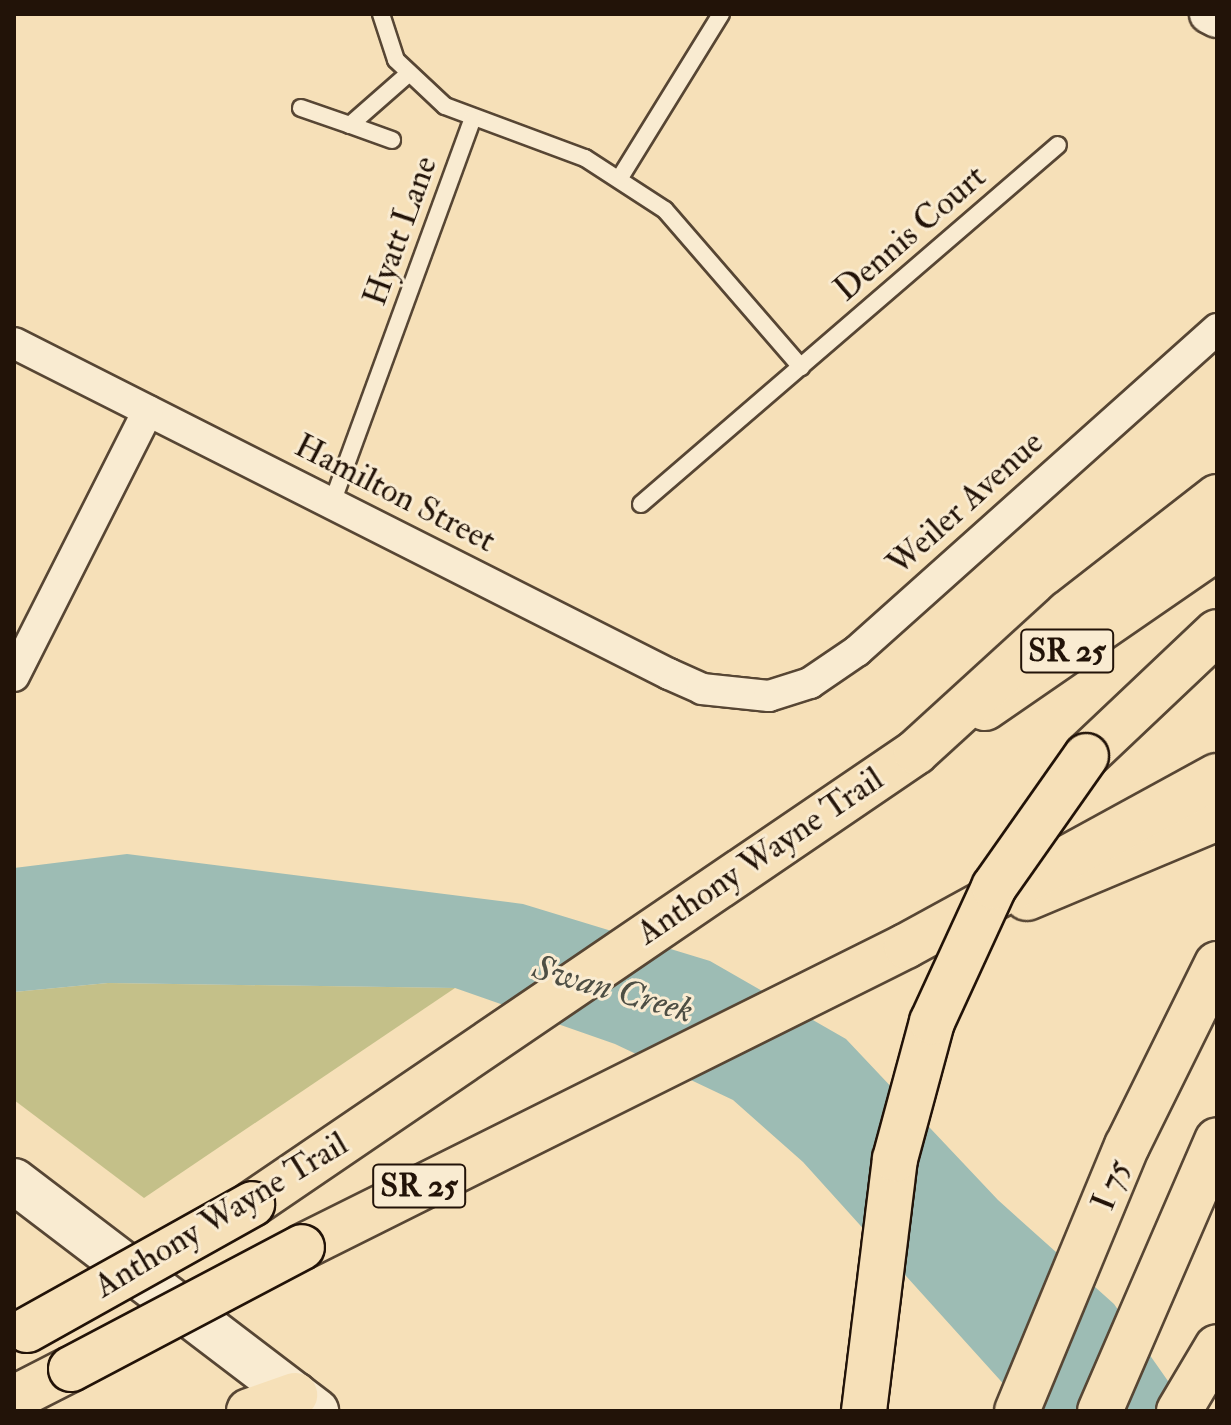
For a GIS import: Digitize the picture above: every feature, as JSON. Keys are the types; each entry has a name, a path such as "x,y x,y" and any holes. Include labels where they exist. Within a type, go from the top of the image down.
{"main road":[{"path":"916,752 1068,613 1217,497"},
{"name":"Anthony Wayne Trail","path":"20,1332 252,1204 725,876 916,752 1217,548"},
{"path":"864,1411 895,1159 932,1022 994,887 1086,756 1217,632"},
{"path":"889,954 1217,776"},
{"name":"Anthony Wayne Trail","path":"14,1398 536,1125 889,954 1217,818"},
{"name":"I 75","path":"1017,1411 1127,1146 1217,964"},
{"path":"1100,1411 1217,1140"},
{"path":"14,1181 305,1403"},
{"path":"1179,1411 1217,1347"},
{"path":"249,1411 305,1403"}],"street":[{"path":"1209,14 1217,18"},
{"name":"Weiler Avenue","path":"745,696 786,692 848,658 1217,329"},
{"name":"Hamilton Street","path":"14,343 680,679 745,696"},
{"path":"14,676 148,411"}],"lane":[{"path":"381,14 408,74 445,106 621,176 681,226 801,367"},
{"path":"621,176 721,14"},
{"path":"350,125 408,74"},
{"path":"301,108 392,140"},
{"name":"Hyatt Lane","path":"332,503 473,118"},
{"name":"Dennis Court","path":"641,504 1058,145"}],"shaded area":[{"path":"108,983 455,988 144,1198 14,1100 14,992"}],"water":[{"name":"Swan Creek","path":"127,854 523,904 710,961 846,1039 998,1200 1114,1304 1189,1411 1028,1411 803,1162 733,1100 615,1044 455,988 108,983 14,992 14,868"}]}
